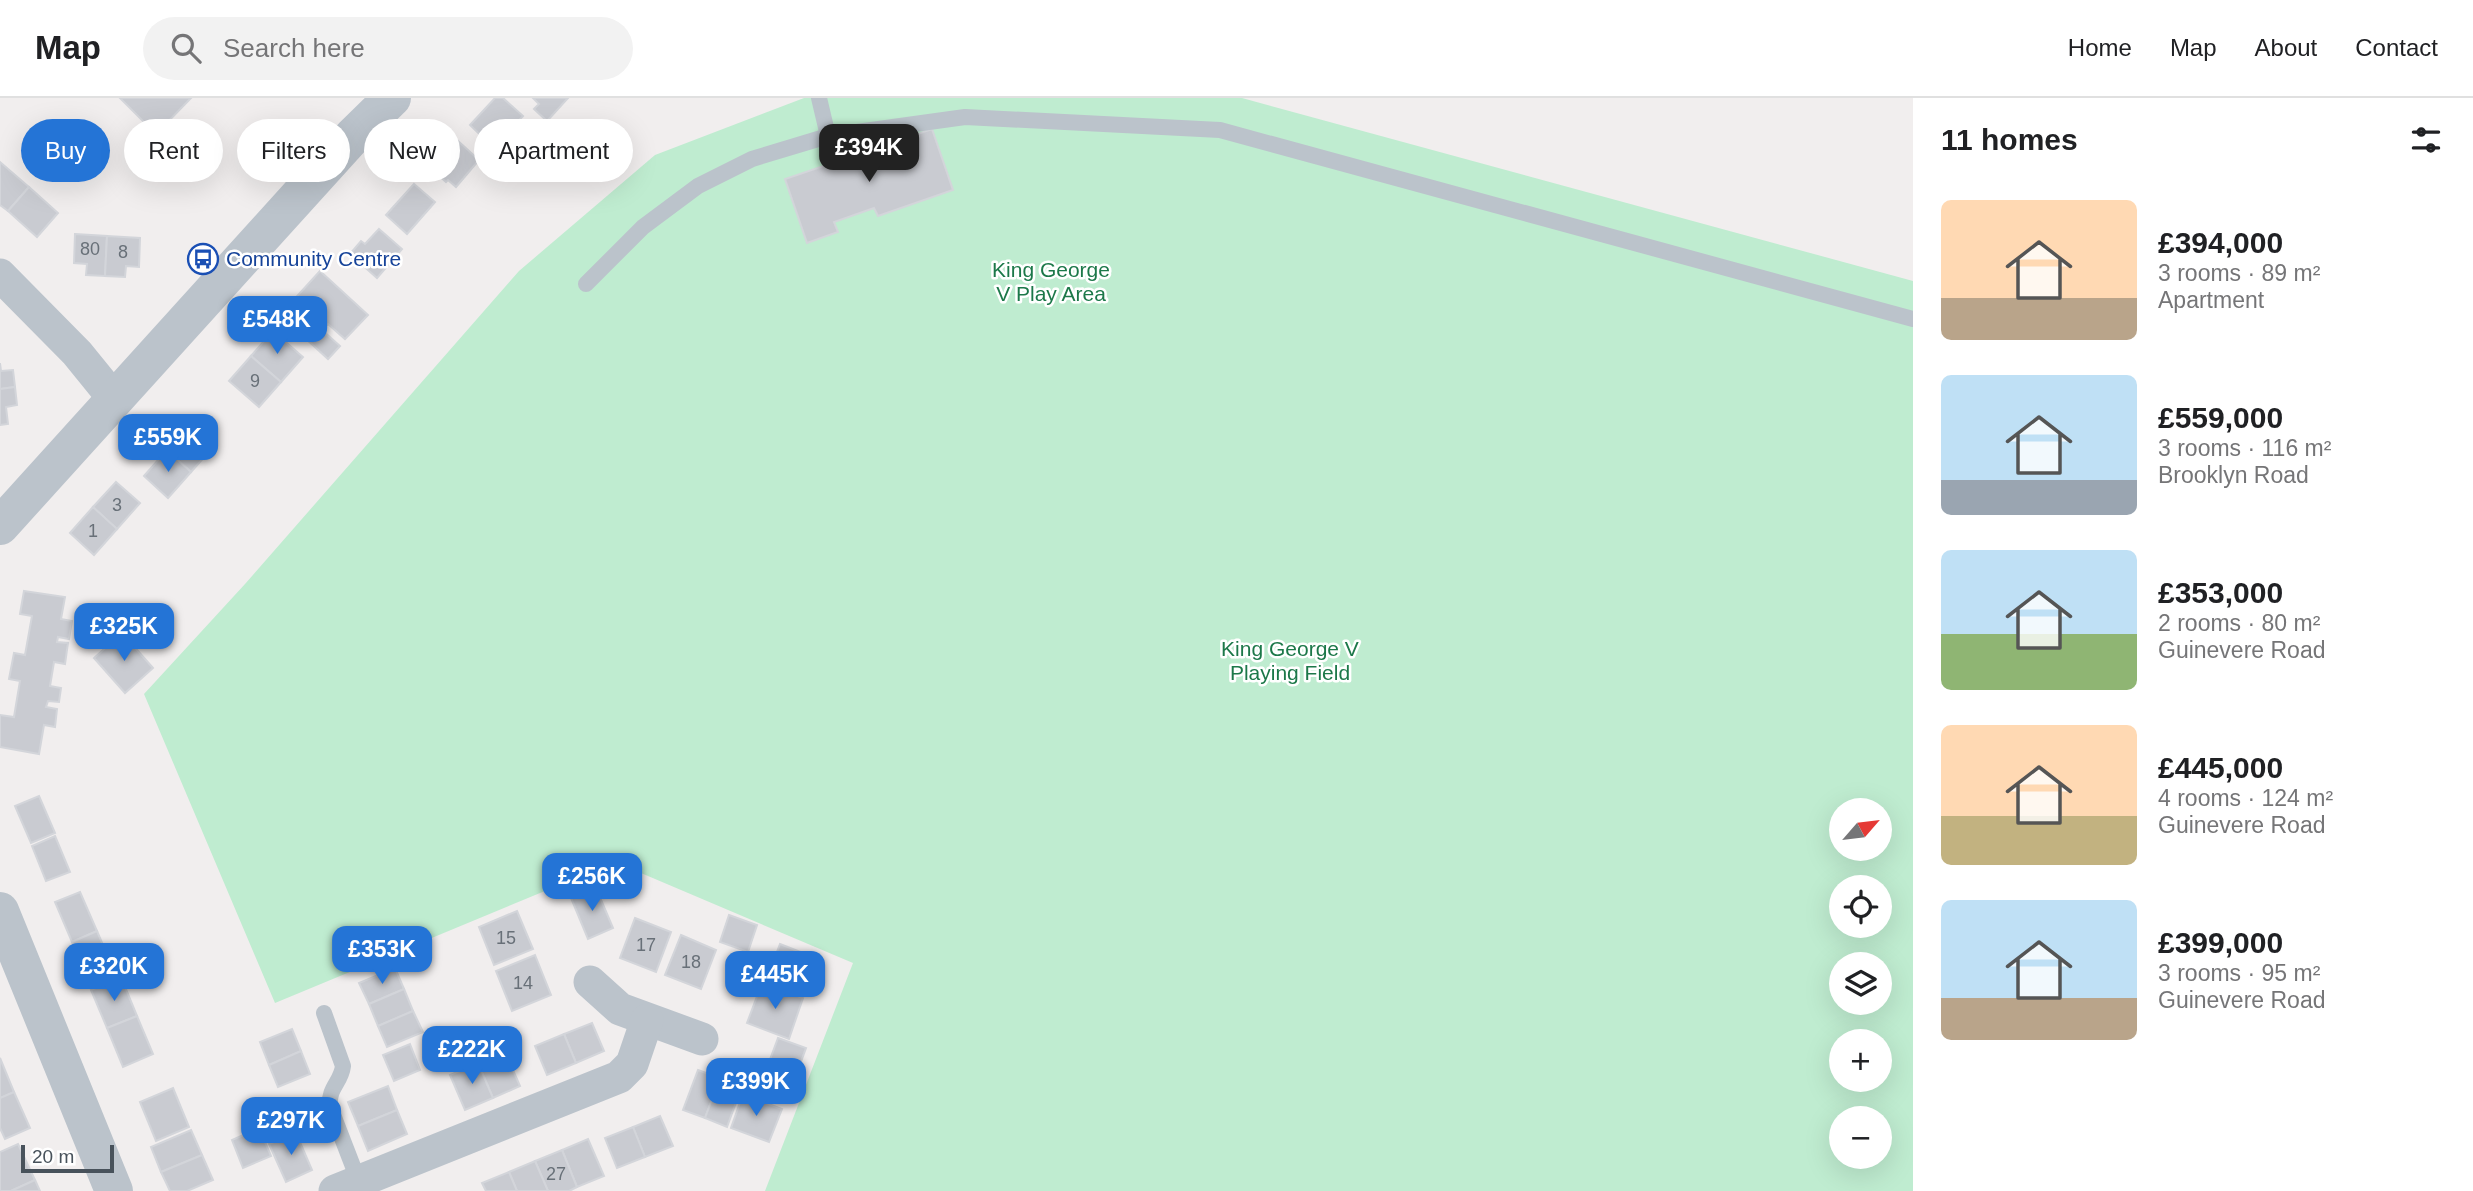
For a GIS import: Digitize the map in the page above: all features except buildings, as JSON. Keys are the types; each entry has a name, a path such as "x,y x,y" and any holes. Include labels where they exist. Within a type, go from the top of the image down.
{"street":[{"path":"0,526 355,135 392,98"},
{"path":"0,275 77,353 116,401"},
{"path":"0,911 114,1191"},
{"path":"590,982 620,1009 702,1039"},
{"path":"347,1187 619,1077 632,1063 647,1020"}],"lane":[{"path":"819,98 828,136"},
{"path":"586,284 643,227 698,186 751,159 828,136 965,117 1220,130 1913,318"},
{"path":"324,1013 343,1066 342,1075 332,1087 329,1097 347,1187"}],"green space":[{"name":"King George V Playing Field","path":"804,98 1242,98 1913,281 1913,1191 765,1191 853,963 615,862 275,1003 144,694 245,584 519,271 623,182 633,182 633,174 655,155"}],"place":[{"name":"Community Centre","path":"203,259"}],"park label":[{"name":"King George V Play Area","path":"1051,282"}]}
